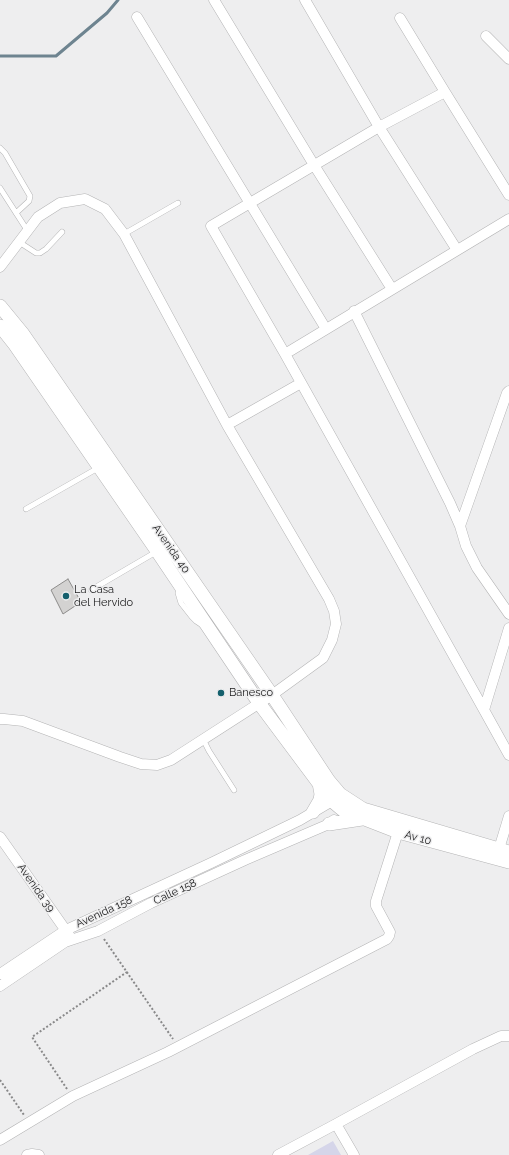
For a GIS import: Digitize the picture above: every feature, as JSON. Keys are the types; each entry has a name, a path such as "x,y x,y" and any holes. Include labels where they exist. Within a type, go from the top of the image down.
{"street":[{"path":"214,0 314,165 392,289"},
{"path":"305,0 379,127 457,250"},
{"path":"138,17 326,329"},
{"path":"400,18 509,195"},
{"path":"486,36 509,59"},
{"path":"445,92 379,127 211,226 301,382 509,755"},
{"path":"0,267 38,217 60,203 85,199 105,209 124,234 227,424 329,599 334,611 336,624 332,640 323,658 272,695 171,760 156,764 141,764 23,721 0,719"},
{"path":"285,354 354,311 509,219"},
{"name":"Avenida 40","path":"0,306 23,334 272,695 342,802"},
{"path":"354,311 450,503 460,526 466,546 477,568 509,614"},
{"name":"Avenida 40","path":"0,326 15,345 157,551 179,586 259,703 318,783 342,802"},
{"path":"227,424 301,382"},
{"path":"460,526 509,391"},
{"path":"484,710 509,628"},
{"path":"313,812 320,800 318,783"},
{"path":"342,802 504,851 509,816"},
{"name":"Avenida 158","path":"0,974 66,930 211,863 300,820 313,812 342,802"},
{"name":"Av 10","path":"342,802 365,819 398,832 509,862"},
{"name":"Calle 158","path":"1,982 65,942 98,931 216,873 328,824 339,816 342,802"},
{"path":"328,824 365,819"},
{"path":"0,1140 73,1096 178,1047 387,938 390,932 376,906 376,901 398,832"},
{"name":"Avenida 39","path":"0,837 72,940"},
{"path":"259,840 266,851"},
{"path":"211,863 216,873"},
{"path":"178,878 184,888"},
{"path":"145,894 151,904"},
{"path":"278,1155 473,1049 501,1036 509,1036"},
{"path":"336,1124 354,1155"},
{"path":"27,1155 39,1155"}],"lane":[{"path":"0,148 5,153 30,196 29,201 16,213"},
{"path":"0,188 28,230"},
{"path":"124,234 178,203"},
{"path":"19,242 36,253 40,253 46,249 62,232"},
{"path":"26,509 99,468"},
{"path":"91,590 157,551"},
{"path":"203,739 234,790"}],"path":[{"path":"98,931 178,1047"},
{"path":"73,1096 32,1037 127,972"},
{"path":"0,1080 29,1123"}],"shaded area":[{"path":"333,1141 341,1155 308,1155"}],"building":[{"name":"La Casa del Hervido","path":"68,579 81,602 63,614 51,590"}],"waterway":[{"path":"0,56 56,56 107,13 118,0"}],"place":[{"name":"La Casa del Hervido","path":"66,596"},
{"name":"Banesco","path":"221,693"}]}
